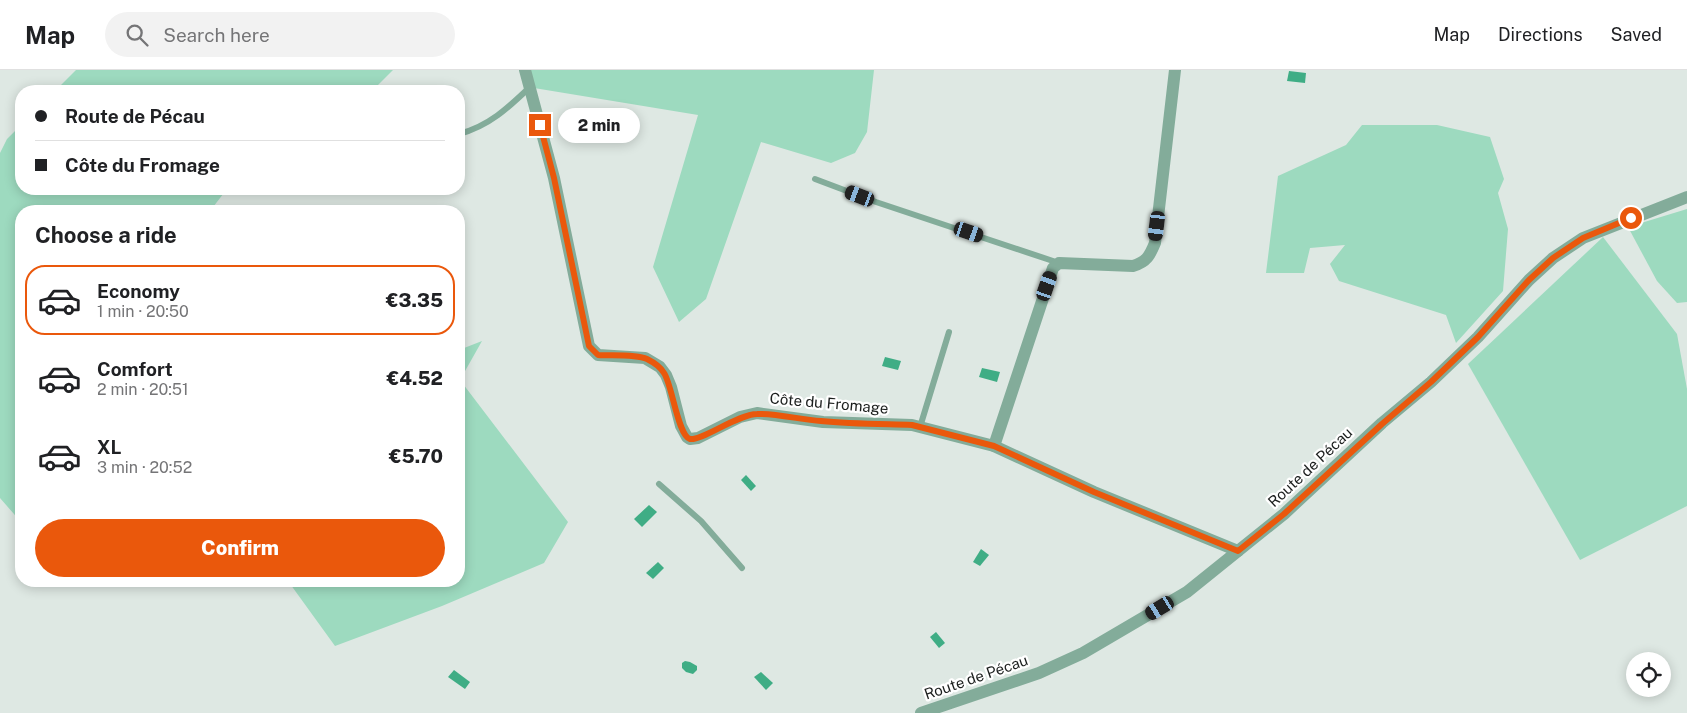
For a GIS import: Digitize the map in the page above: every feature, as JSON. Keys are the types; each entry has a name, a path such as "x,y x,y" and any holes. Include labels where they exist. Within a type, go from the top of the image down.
{"street":[{"name":"Côte du Fromage","path":"525,70 554,178 589,346 598,355 645,358 660,367 666,374 681,426 687,437 690,439 698,438 740,417 757,414 823,422 920,427 994,446 1094,492 1238,551"},
{"path":"994,446 1053,268 1059,263 1133,266 1142,264 1148,258 1155,243 1175,70"},
{"name":"Route de Pécau","path":"920,713 1039,673 1083,653 1187,592 1284,514 1431,382 1478,337 1529,280 1553,258 1583,238 1687,197"}],"lane":[{"path":"465,132 481,127 502,113 530,87"},
{"path":"815,179 876,202 1059,263"},
{"path":"920,427 949,332"},
{"path":"659,484 700,521 742,568"}],"shaded area":[{"path":"76,70 393,70 378,85 61,85"},
{"path":"529,70 874,70 867,132 855,153 831,163 761,142 706,299 679,322 653,267 698,115 534,88"},
{"path":"1289,71 1306,73 1305,83 1287,81"},
{"path":"1362,125 1437,125 1490,137 1504,179 1498,193 1508,229 1503,291 1456,343 1446,315 1339,281 1330,264 1345,245 1310,248 1304,273 1266,273 1278,176 1346,145"},
{"path":"15,131 15,195 222,195 215,205 15,205 15,515 0,498 0,153 7,139"},
{"path":"1687,209 1687,302 1677,303 1657,281 1628,227"},
{"path":"1603,237 1677,334 1687,389 1687,506 1580,560 1468,364"},
{"path":"482,341 465,371 465,348"},
{"path":"885,357 901,361 898,370 882,366"},
{"path":"982,368 1000,372 997,382 979,377"},
{"path":"465,387 568,522 544,563 442,606 335,646 292,587 465,587"},
{"path":"746,475 756,486 751,491 741,480"},
{"path":"649,505 657,512 642,527 634,519"},
{"path":"981,549 989,555 980,566 973,562"},
{"path":"658,562 664,568 653,579 646,573"},
{"path":"936,632 945,643 939,648 930,637"},
{"path":"685,661 697,666 697,670 693,674 686,672 682,668 682,663"},
{"path":"454,670 470,682 465,689 448,677"},
{"path":"761,672 773,683 766,690 754,677"}],"route":[{"path":"540,125 554,178 589,346 598,355 645,358 660,367 666,374 671,387 681,426 690,439 698,438 740,417 757,414 823,422 912,425 994,446 1094,492 1238,551 1284,514 1431,382 1478,337 1529,280 1553,258 1583,238 1631,218"}]}
